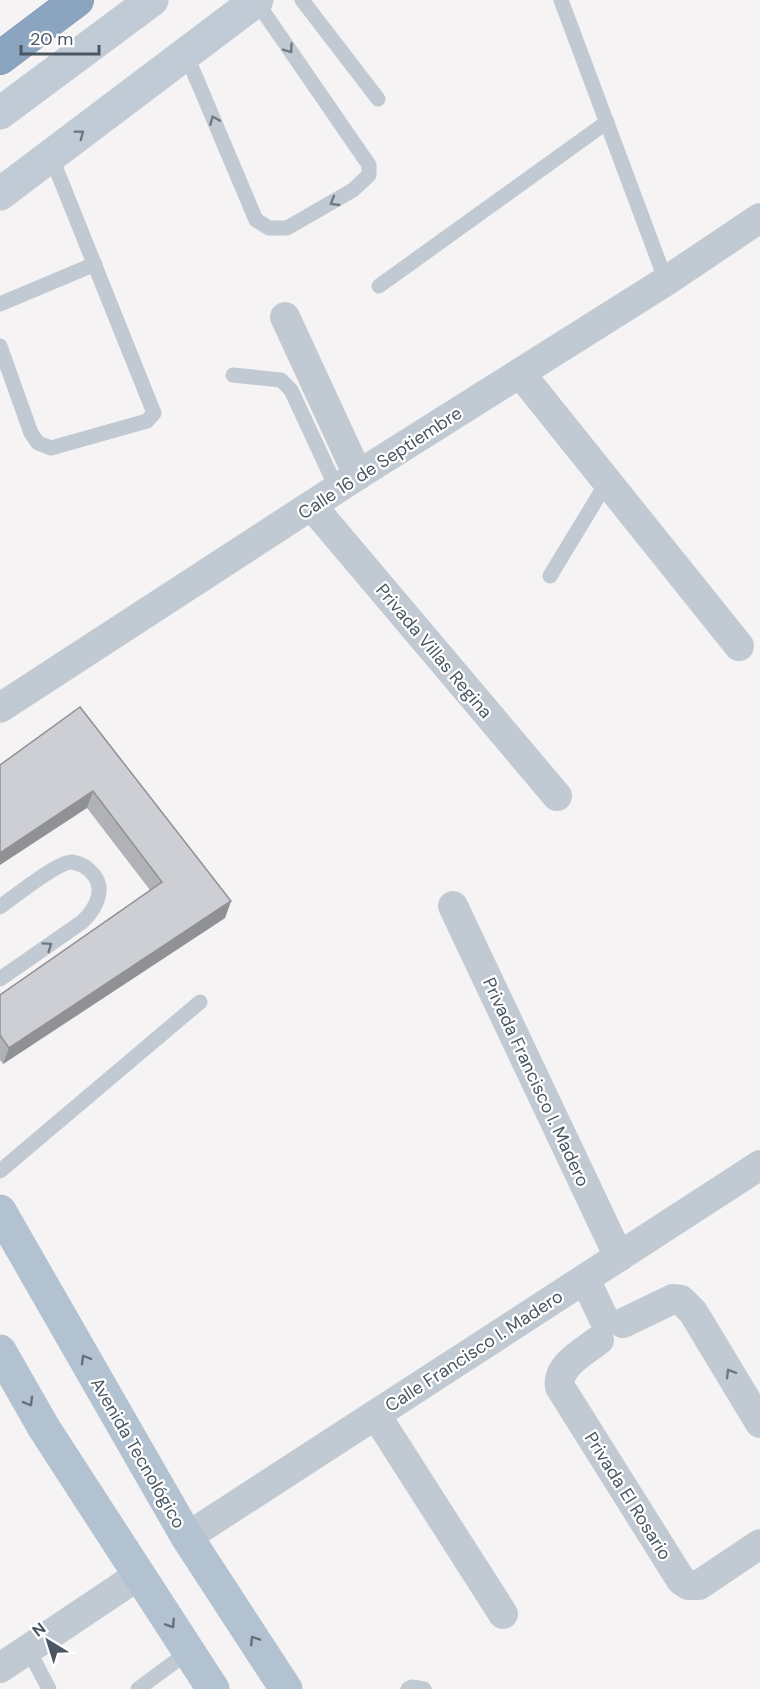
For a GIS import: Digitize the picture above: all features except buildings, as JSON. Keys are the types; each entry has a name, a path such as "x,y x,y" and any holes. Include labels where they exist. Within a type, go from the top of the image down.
{"highway":[{"path":"0,58 77,0"}],"main road":[{"path":"0,114 152,0"},
{"path":"0,194 257,1"},
{"name":"Avenida Tecnológico","path":"0,1211 187,1538 286,1689"},
{"path":"0,1351 44,1428 213,1689"}],"street":[{"name":"Calle 16 de Septiembre","path":"0,708 347,482 666,281 760,218"},
{"path":"285,317 347,482"},
{"path":"520,373 739,646"},
{"name":"Privada Villas Regina","path":"312,506 557,796"},
{"name":"Privada Francisco I. Madero","path":"453,906 619,1257"},
{"name":"Calle Francisco I. Madero","path":"187,1538 760,1165"},
{"path":"585,1279 608,1327"},
{"name":"Privada El Rosario","path":"760,1423 693,1312 681,1300 673,1299 608,1327 564,1368 560,1378 560,1387 676,1574 688,1585 699,1585 760,1544"},
{"path":"376,1415 503,1614"},
{"path":"0,1668 139,1575"}],"lane":[{"path":"302,0 378,99"},
{"path":"561,0 666,281"},
{"path":"186,54 256,220 270,228 287,228 353,190 369,175 369,165 257,1"},
{"path":"379,286 608,122"},
{"path":"0,346 31,433 38,443 51,448 147,421 154,413 151,400 51,156"},
{"path":"0,304 95,264"},
{"path":"233,375 281,380 291,390 347,482"},
{"path":"550,576 607,482"},
{"path":"0,907 57,867 71,862 84,866 93,873 100,884 99,898 87,917 0,979"},
{"path":"0,1171 200,1002"},
{"path":"28,1649 50,1689"},
{"path":"138,1689 188,1652"},
{"path":"408,1689 412,1687 424,1689"}]}
